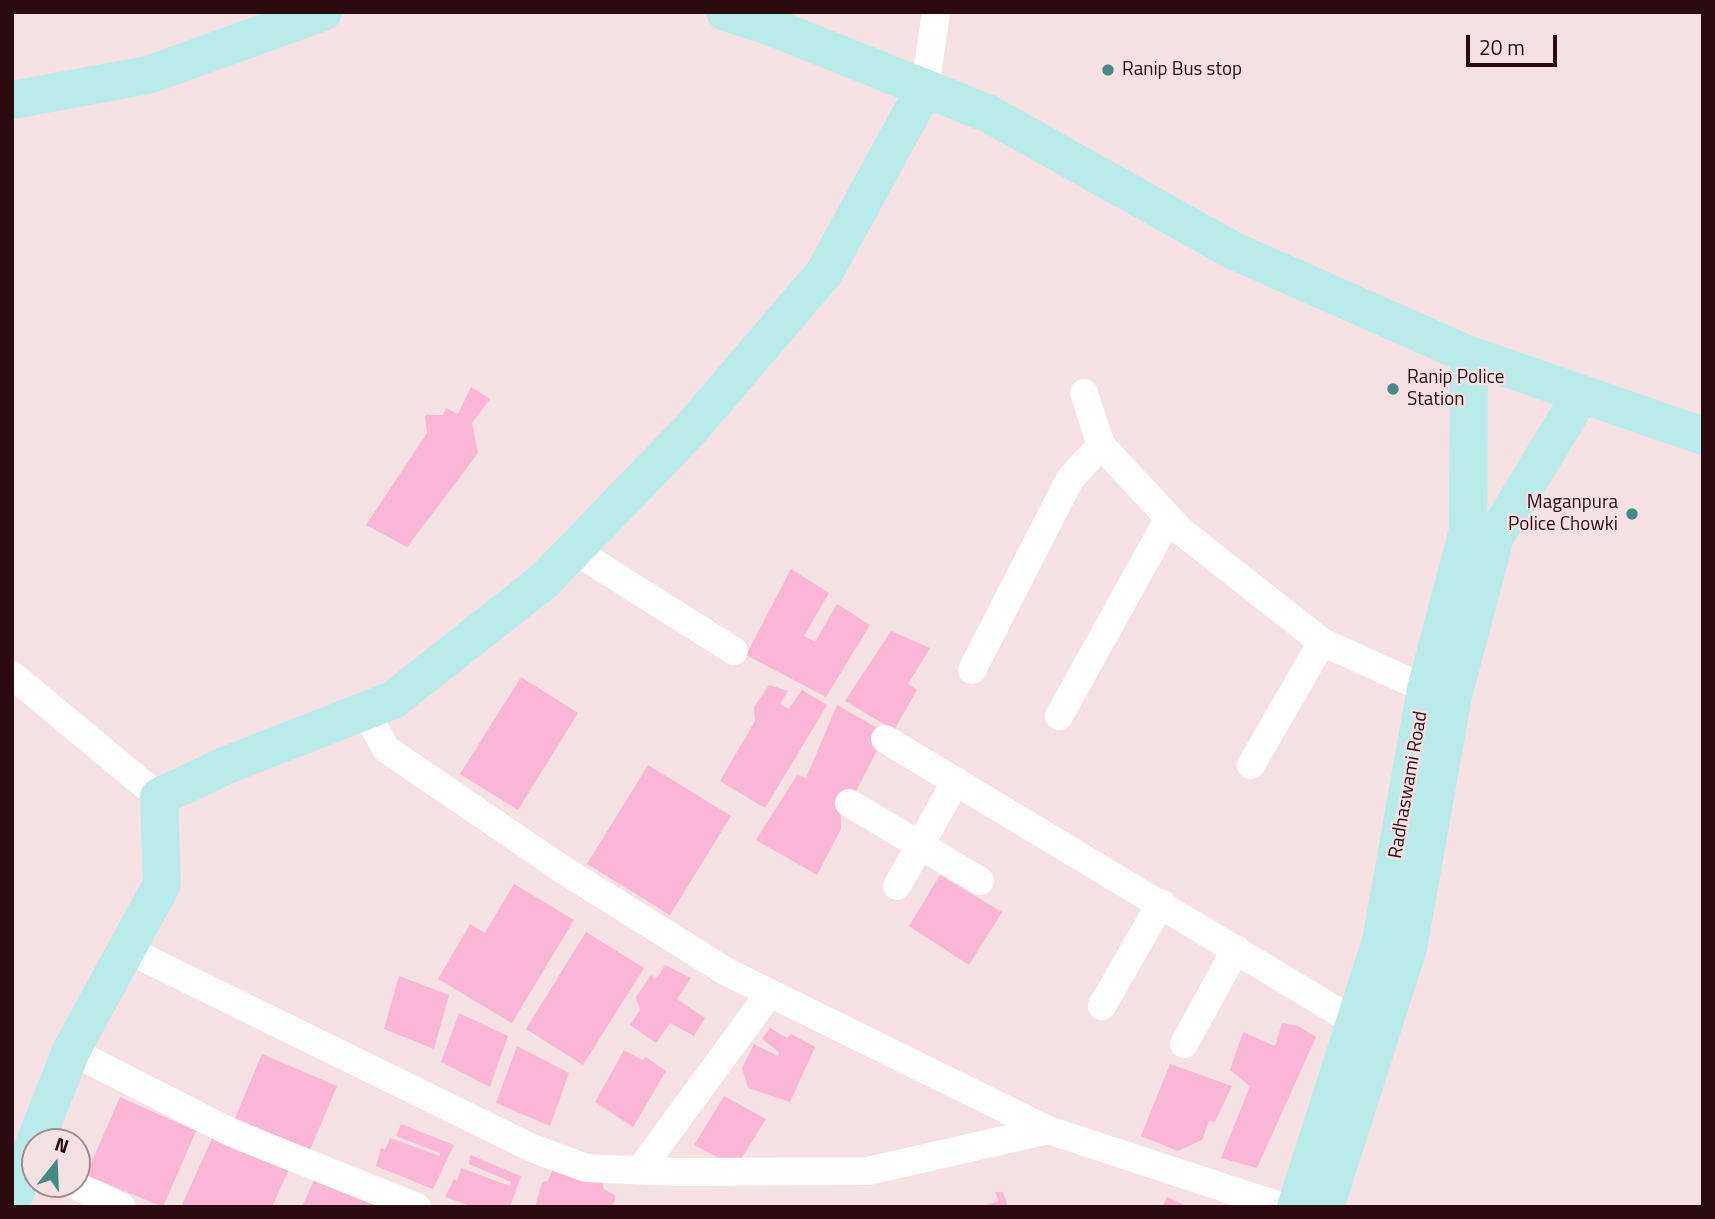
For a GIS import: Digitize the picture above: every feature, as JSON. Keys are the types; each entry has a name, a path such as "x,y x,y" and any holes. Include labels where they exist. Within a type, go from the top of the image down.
{"street":[{"path":"12,100 35,98 148,75 323,12"},
{"path":"724,12 772,27 989,114 1232,250 1469,355 1703,436"},
{"path":"159,797 226,765 393,700 544,581 689,431 824,273 925,88 936,12"},
{"name":"Radhaswami Road","path":"1296,1207 1381,942 1426,690 1468,530 1469,355"},
{"path":"1084,393 1101,445 1169,518 1322,642 1426,690"},
{"name":"Radhaswami Road","path":"1325,1207 1408,948 1453,696 1494,537 1581,395"},
{"path":"972,670 1070,479 1101,445"},
{"path":"1059,716 1169,518"},
{"path":"574,550 734,651"},
{"path":"1251,765 1322,642"},
{"path":"12,675 159,797 162,884 71,1051 43,1128"},
{"path":"365,711 386,750 562,869 727,972 1048,1130 1283,1207"},
{"path":"885,740 1236,948 1355,1022"},
{"path":"897,886 956,781"},
{"path":"849,803 980,881"},
{"path":"1102,1006 1161,903"},
{"path":"1184,1044 1236,948"},
{"path":"126,949 532,1148 586,1168 868,1171 1048,1130"},
{"path":"640,1170 769,993"},
{"path":"71,1051 232,1133 417,1207"},
{"path":"12,1201 21,1181"},
{"path":"91,1193 122,1207"}],"building":[{"path":"471,387 490,399 472,423 478,453 407,547 366,525 427,433 425,415 443,415 446,408 458,414"},
{"path":"791,569 829,593 804,636 815,642 837,604 870,625 826,697 746,655"},
{"path":"891,631 930,648 908,684 917,690 894,730 845,701"},
{"path":"521,677 578,713 518,810 460,774"},
{"path":"769,685 788,691 780,704 789,709 802,690 827,705 765,808 720,781 755,721 754,707"},
{"path":"837,705 886,733 852,799 840,801 841,829 817,875 756,840 797,775 806,778"},
{"path":"648,765 731,816 670,915 587,864"},
{"path":"940,875 1002,912 969,965 909,926"},
{"path":"514,884 574,920 512,1023 438,979 470,924 485,933"},
{"path":"586,932 644,968 583,1065 526,1029"},
{"path":"665,965 691,978 677,999 705,1018 694,1036 670,1023 656,1043 630,1025 640,1010 636,997 651,975 656,979"},
{"path":"399,976 449,995 434,1049 384,1029"},
{"path":"459,1013 508,1036 490,1087 441,1062"},
{"path":"1282,1023 1298,1026 1316,1037 1257,1168 1221,1158 1250,1086 1230,1070 1243,1032 1275,1046"},
{"path":"770,1028 787,1038 791,1034 815,1047 790,1102 748,1088 742,1068 754,1044 778,1056 779,1052 762,1039"},
{"path":"517,1046 569,1073 550,1126 496,1103"},
{"path":"624,1050 642,1060 646,1057 666,1071 633,1127 595,1102"},
{"path":"262,1054 337,1086 310,1150 235,1118"},
{"path":"1170,1064 1232,1086 1215,1122 1209,1121 1202,1140 1178,1151 1141,1136"},
{"path":"724,1096 766,1119 736,1167 694,1145"},
{"path":"120,1097 196,1131 163,1207 91,1177 91,1164"},
{"path":"401,1124 454,1145 433,1189 376,1166 381,1148 385,1150 390,1138 440,1156 440,1153 396,1136"},
{"path":"215,1132 291,1165 272,1207 181,1207"},
{"path":"470,1155 521,1176 510,1207 474,1207 445,1197 454,1179 457,1181 461,1168 510,1186 511,1182 469,1164"},
{"path":"554,1166 602,1181 604,1189 616,1196 612,1207 535,1207 542,1182 548,1181"},
{"path":"315,1178 380,1207 302,1207"},
{"path":"995,1192 1003,1192 1008,1207 979,1207 999,1201"},
{"path":"1167,1197 1189,1207 1162,1207"}],"place":[{"name":"Ranip Bus stop","path":"1108,70"},
{"name":"Ranip Police Station","path":"1393,389"},
{"name":"Maganpura Police Chowki","path":"1632,514"}]}
